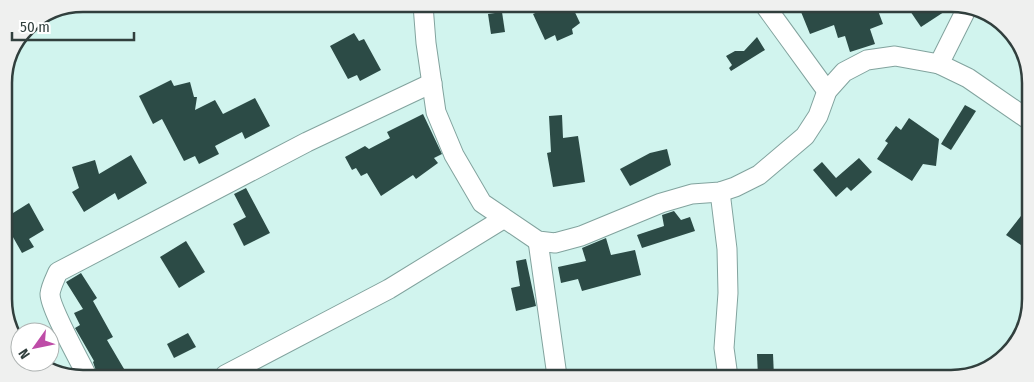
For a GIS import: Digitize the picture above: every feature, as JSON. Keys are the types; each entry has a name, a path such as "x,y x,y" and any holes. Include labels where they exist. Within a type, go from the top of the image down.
{"street":[{"path":"424,13 436,112 454,155 482,203 538,242 555,243 581,236 661,203 692,194 720,192 735,187 758,175 805,136 818,116 827,91 844,72 867,60 895,56 940,64 968,78 1022,115"},
{"path":"770,13 827,91"},
{"path":"940,64 964,14"},
{"path":"84,370 57,315 50,296 52,284 58,272 307,142 432,83"},
{"path":"720,192 727,249 728,293 724,348 727,369"},
{"path":"235,370 388,289 503,219"},
{"path":"538,242 556,369"}],"building":[{"path":"502,13 505,32 491,34 488,14"},
{"path":"575,13 580,23 572,29 573,34 557,41 555,35 545,40 533,14"},
{"path":"801,13 879,13 883,24 870,29 875,44 850,52 845,36 838,38 834,25 810,34"},
{"path":"911,13 942,13 921,27"},
{"path":"354,33 359,41 364,39 381,70 360,81 357,75 348,79 330,46"},
{"path":"757,37 765,50 731,71 729,68 732,65 726,56 735,51 744,51"},
{"path":"171,80 174,86 190,82 194,97 197,97 195,110 215,100 223,114 255,98 270,126 245,139 242,132 215,146 219,154 199,164 195,156 184,161 162,119 153,124 139,96"},
{"path":"965,105 976,111 951,150 941,144"},
{"path":"423,114 442,154 434,158 438,163 416,179 413,175 381,196 367,173 361,176 356,168 352,170 345,157 365,146 369,149 390,138 387,132"},
{"path":"562,115 563,138 578,136 585,182 553,187 547,153 551,152 549,116"},
{"path":"909,118 939,139 936,166 923,164 912,181 877,159 888,143 885,141 896,126 901,130"},
{"path":"667,149 671,165 630,186 620,169 650,153"},
{"path":"131,155 147,183 118,200 115,193 84,212 72,192 79,188 72,167 95,160 99,174"},
{"path":"859,158 872,172 851,191 847,187 836,197 813,170 822,162 836,178"},
{"path":"246,188 270,233 244,246 233,224 246,217 234,194"},
{"path":"29,203 44,230 29,239 34,247 22,253 13,237 13,213"},
{"path":"674,211 681,220 690,217 695,231 642,248 637,235 664,226 662,215"},
{"path":"1022,215 1022,246 1006,235"},
{"path":"606,238 611,255 635,250 641,275 582,291 578,279 561,283 558,267 586,261 582,248"},
{"path":"186,241 205,272 179,288 160,257"},
{"path":"526,259 536,306 516,311 511,288 520,286 516,261"},
{"path":"81,273 97,298 93,301 113,337 107,340 125,370 96,370 94,361 75,328 80,325 74,313 83,309 66,282"},
{"path":"188,333 196,347 174,358 167,344"},
{"path":"757,354 773,354 774,369 758,369"}]}
